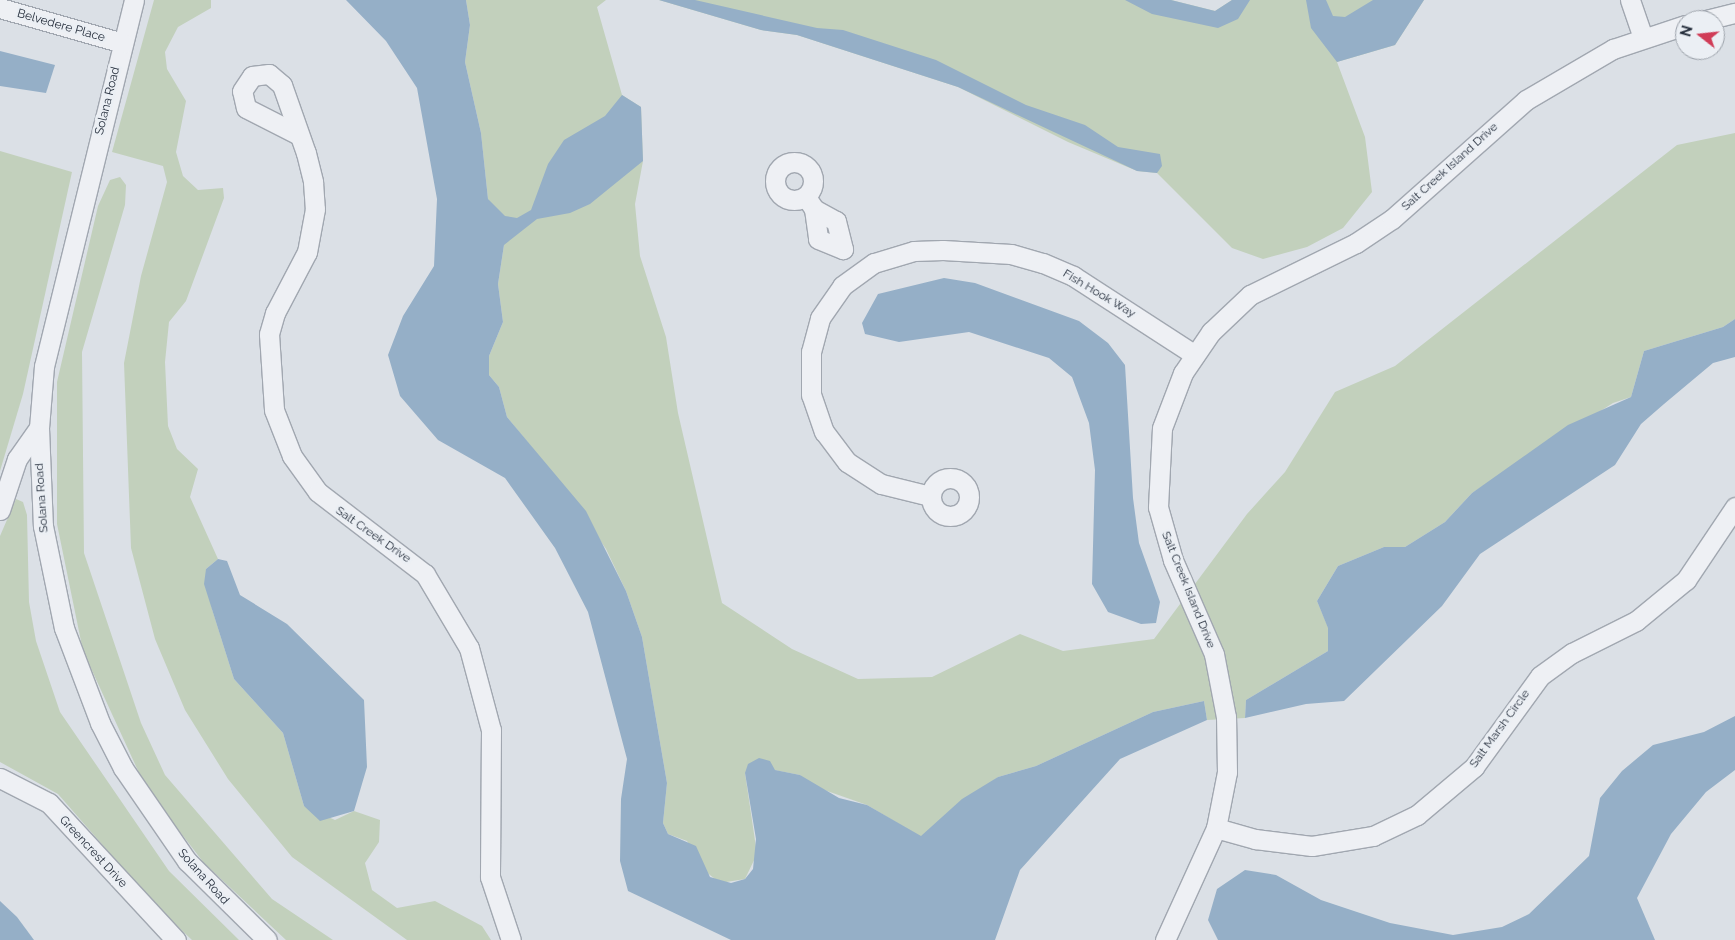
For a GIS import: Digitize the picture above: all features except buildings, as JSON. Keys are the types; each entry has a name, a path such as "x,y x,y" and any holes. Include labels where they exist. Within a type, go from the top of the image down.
{"street":[{"name":"Solana Road","path":"134,0 52,320 39,428 44,526 52,578 70,644 100,723 163,830 212,889 267,940"},
{"path":"1630,0 1643,37"},
{"name":"Belvedere Place","path":"0,8 123,44"},
{"name":"Salt Creek Island Drive","path":"1165,940 1216,828 1227,772 1221,684 1202,620 1165,536 1156,484 1170,399 1195,355 1250,295 1385,224 1526,100 1587,62 1643,37 1675,28"},
{"name":"Salt Creek Drive","path":"299,134 313,182 315,209 307,252 275,313 269,334 274,410 292,456 318,492 425,574 469,648 492,730 490,877 511,940"},
{"path":"810,203 836,221 843,249 860,271"},
{"name":"Fish Hook Way","path":"930,496 906,493 864,475 832,446 815,411 809,370 814,334 829,302 860,271 914,251 1011,254 1072,276 1195,355"},
{"path":"0,510 16,458 39,428"},
{"name":"Salt Marsh Circle","path":"1216,828 1256,839 1312,846 1373,836 1417,815 1474,767 1540,676 1572,653 1636,621 1686,580 1735,507"},
{"name":"Greencrest Drive","path":"0,778 48,803 176,940"}],"green space":[{"path":"154,0 211,0 211,8 178,27 165,52 167,69 186,101 176,152 183,176 198,190 223,188 224,198 186,301 169,322 165,362 168,426 177,449 198,469 190,497 218,559 206,569 212,609 234,679 283,733 304,806 335,820 354,811 380,820 379,842 365,863 372,890 397,908 435,901 482,926 491,940 407,940 292,857 228,779 185,710 155,639 131,548 124,363 141,276 167,182 163,166 112,152"},
{"path":"466,0 606,0 597,7 622,95 641,107 643,161 635,204 640,256 666,337 678,413 722,603 792,649 858,679 932,677 1020,634 1063,651 1154,639 1247,514 1285,472 1335,392 1395,366 1677,145 1735,133 1735,319 1723,327 1644,351 1631,397 1613,403 1472,493 1445,522 1405,547 1384,547 1338,566 1317,601 1328,627 1328,651 1246,700 1245,718 1207,720 1204,701 1153,712 1036,766 998,777 921,837 867,805 810,785 800,775 774,770 745,773 757,854 745,879 720,883 705,871 687,841 668,834 663,823 667,783 642,637 626,591 606,549 565,488 507,417 499,387 489,375 489,356 503,322 498,284 504,245 488,199 481,133 465,62 470,25"},
{"path":"659,0 1171,0 1215,11 1232,0 1424,0 1395,45 1337,62 1365,137 1372,192 1343,228 1307,247 1263,259 1232,248 1157,173 1137,171 1068,142 958,87 797,35 761,30"},
{"path":"0,151 72,172 23,394 0,471"},
{"path":"120,177 126,185 125,205 82,352 84,553 141,723 165,775 272,899 333,940 286,940 204,863 146,788 83,651 57,524 57,382 98,206 110,180"},
{"path":"16,499 23,502 27,515 29,602 36,641 60,712 169,871 239,940 192,940 155,905 58,794 0,762 0,536"}],"water":[{"path":"346,0 466,0 470,25 465,62 481,133 488,199 505,216 517,218 531,210 548,164 564,140 605,116 622,95 641,107 643,161 590,204 570,213 537,219 504,245 498,284 503,322 489,356 489,375 499,387 507,417 586,511 626,591 642,637 667,783 663,823 668,834 696,846 710,877 731,883 745,879 753,869 756,839 745,773 748,764 759,758 770,761 775,770 800,775 839,798 867,805 921,836 962,799 998,777 1036,766 1153,712 1204,701 1207,720 1120,759 1020,870 995,940 731,940 628,891 620,861 621,799 627,759 588,612 555,548 505,478 438,440 400,396 388,355 403,316 434,266 437,199 417,88 386,41"},
{"path":"659,0 695,0 817,28 843,30 936,60 1026,105 1085,125 1118,147 1160,154 1162,166 1157,173 1137,171 958,87 797,35 761,30"},
{"path":"1125,0 1171,0 1215,11 1232,0 1250,0 1238,19 1218,28 1152,14"},
{"path":"1306,0 1326,0 1333,16 1345,17 1373,0 1424,0 1395,45 1337,62 1311,28"},
{"path":"0,51 55,65 46,93 0,86"},
{"path":"944,278 975,283 1079,321 1108,343 1125,365 1133,498 1139,543 1160,602 1156,623 1141,624 1108,612 1092,584 1095,470 1089,423 1072,377 1049,358 969,332 899,342 865,334 862,323 878,294"},
{"path":"1735,319 1735,357 1713,363 1641,424 1615,465 1480,554 1442,606 1344,701 1306,704 1245,718 1246,700 1328,651 1328,628 1317,601 1338,566 1384,547 1405,547 1445,522 1472,493 1568,425 1631,397 1644,351 1723,327"},
{"path":"218,559 227,561 240,595 287,624 364,700 367,767 354,811 320,821 304,806 283,733 234,679 204,584 206,569"},
{"path":"1735,716 1735,770 1706,792 1671,834 1637,898 1655,940 1218,940 1208,920 1217,889 1245,870 1276,875 1321,900 1390,923 1453,935 1502,927 1529,914 1589,856 1600,798 1622,771 1653,745 1704,732"},
{"path":"0,901 17,917 34,940 0,940"}]}
